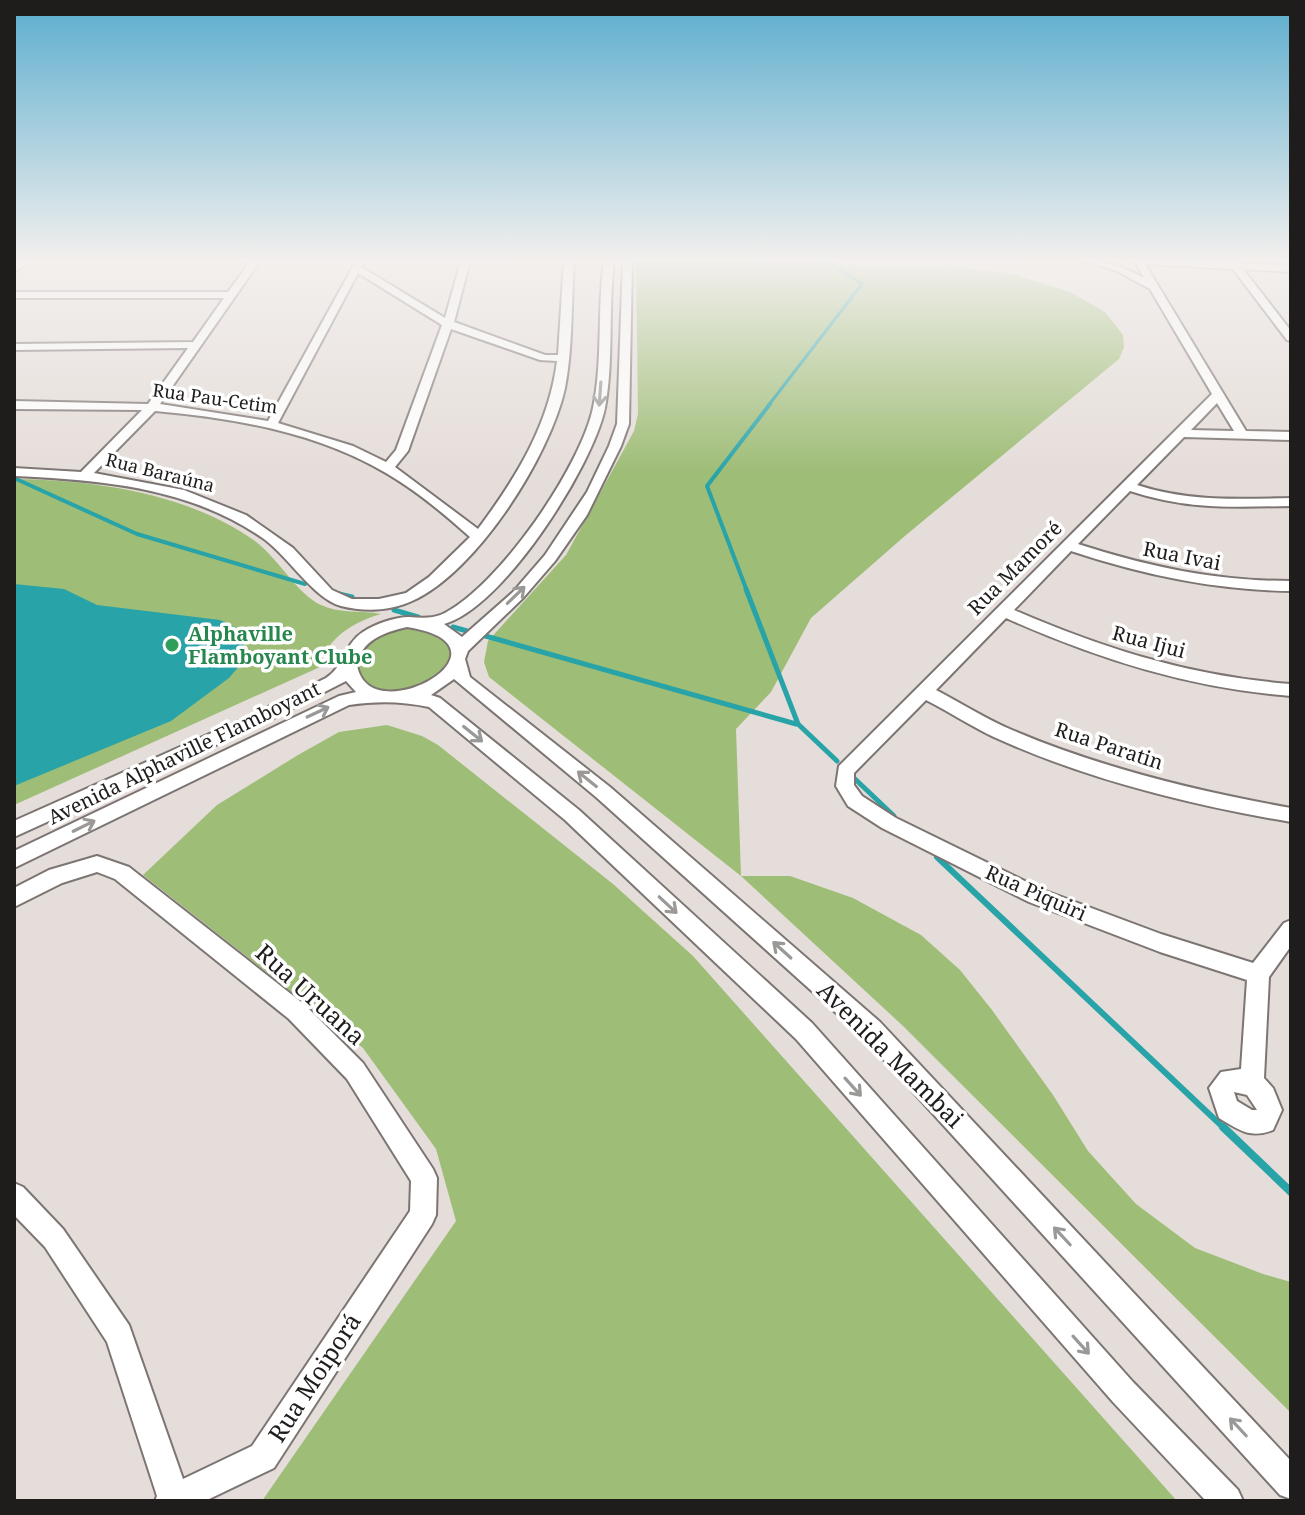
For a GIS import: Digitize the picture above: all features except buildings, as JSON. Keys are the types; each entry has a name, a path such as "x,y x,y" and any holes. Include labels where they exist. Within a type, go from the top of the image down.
{"street":[{"path":"86,474 152,407 205,332"},
{"path":"272,424 322,332"},
{"path":"387,469 402,451 445,332"},
{"path":"443,339 467,332"},
{"path":"471,332 544,358 561,358"},
{"name":"Rua Baraúna","path":"14,472 86,474 171,491 221,507 270,536 306,569 323,593 346,603 379,604 409,598 445,571 515,489 544,436 559,387 563,332"},
{"path":"425,623 449,617 495,581 535,530 585,447 598,410 604,332"},
{"path":"460,656 455,638 441,627 407,622 374,632 351,653 347,666 351,678 360,688 376,695 407,696 437,686 451,675 460,656 554,554 615,448 623,424 625,332"},
{"path":"1179,332 1241,433"},
{"path":"14,347 196,345"},
{"name":"Rua Mamoré","path":"845,771 1217,396"},
{"name":"Rua Pau-Cetim","path":"14,405 152,407 272,424 338,446 387,469 477,535"},
{"path":"1181,433 1291,436"},
{"path":"1128,486 1168,499 1200,503 1291,502"},
{"name":"Rua Ivai","path":"1069,546 1145,571 1207,583 1291,586"},
{"name":"Rua Ijui","path":"1004,611 1078,645 1144,665 1208,680 1291,690"},
{"name":"Avenida Mambai","path":"460,656 462,679 603,792 872,1030 1291,1484"},
{"name":"Avenida Alphaville Flamboyant","path":"14,829 258,719 332,682 342,676 347,666"},
{"name":"Rua Paratin","path":"924,691 1015,739 1121,776 1244,807 1291,815"},
{"name":"Avenida Alphaville Flamboyant","path":"14,860 345,700 376,695"},
{"name":"Avenida Mambai","path":"407,696 434,702 572,815 804,1031 1123,1392 1227,1501"},
{"name":"Rua Piquiri","path":"845,771 845,786 855,801 889,823 1036,896 1160,943 1258,974"},
{"name":"Rua Uruana","path":"14,898 56,876 97,864 122,873 297,1012 355,1071 424,1178 423,1215"},
{"path":"1252,1084 1258,974 1291,929"},
{"path":"14,1196 54,1238 119,1335 173,1500"},
{"name":"Rua Moiporá","path":"173,1500 263,1457 423,1215"}],"green space":[{"path":"637,332 1120,332 1123,335 1124,347 1119,359 811,618 771,692 736,729 741,876 489,677 484,662 488,641 566,555 634,431 638,414"},
{"name":"Alphaville Flamboyant Clube","path":"14,479 108,486 200,511 255,541 312,600 336,610 381,614 343,632 329,647 320,667 14,805"},
{"path":"416,628 442,637 450,647 450,661 443,673 423,685 399,691 380,689 366,681 360,669 360,656 369,643 387,633"},
{"path":"387,725 422,736 438,745 613,884 693,956 1177,1501 262,1501 456,1221 436,1149 363,1048 143,875 217,805 298,755 339,732"},
{"path":"741,876 790,876 853,898 921,935 960,970 992,1010 1053,1095 1088,1151 1136,1204 1195,1248 1291,1282 1291,1413 902,1025"}],"water":[{"path":"14,584 64,589 97,605 220,620 233,626 243,636 245,651 241,664 229,678 171,721 14,786"}],"waterway":[{"path":"768,406 825,332"},
{"path":"747,591 707,486 770,404"},
{"path":"14,478 137,534 305,584"},
{"path":"746,589 798,724 837,761"},
{"path":"339,594 352,597"},
{"path":"394,610 418,617"},
{"path":"453,627 467,631"},
{"path":"482,635 796,724"},
{"path":"855,779 894,816"},
{"path":"937,857 1225,1129"},
{"path":"1223,1127 1291,1192"}],"place":[{"name":"Alphaville Flamboyant Clube","path":"172,645"}]}
